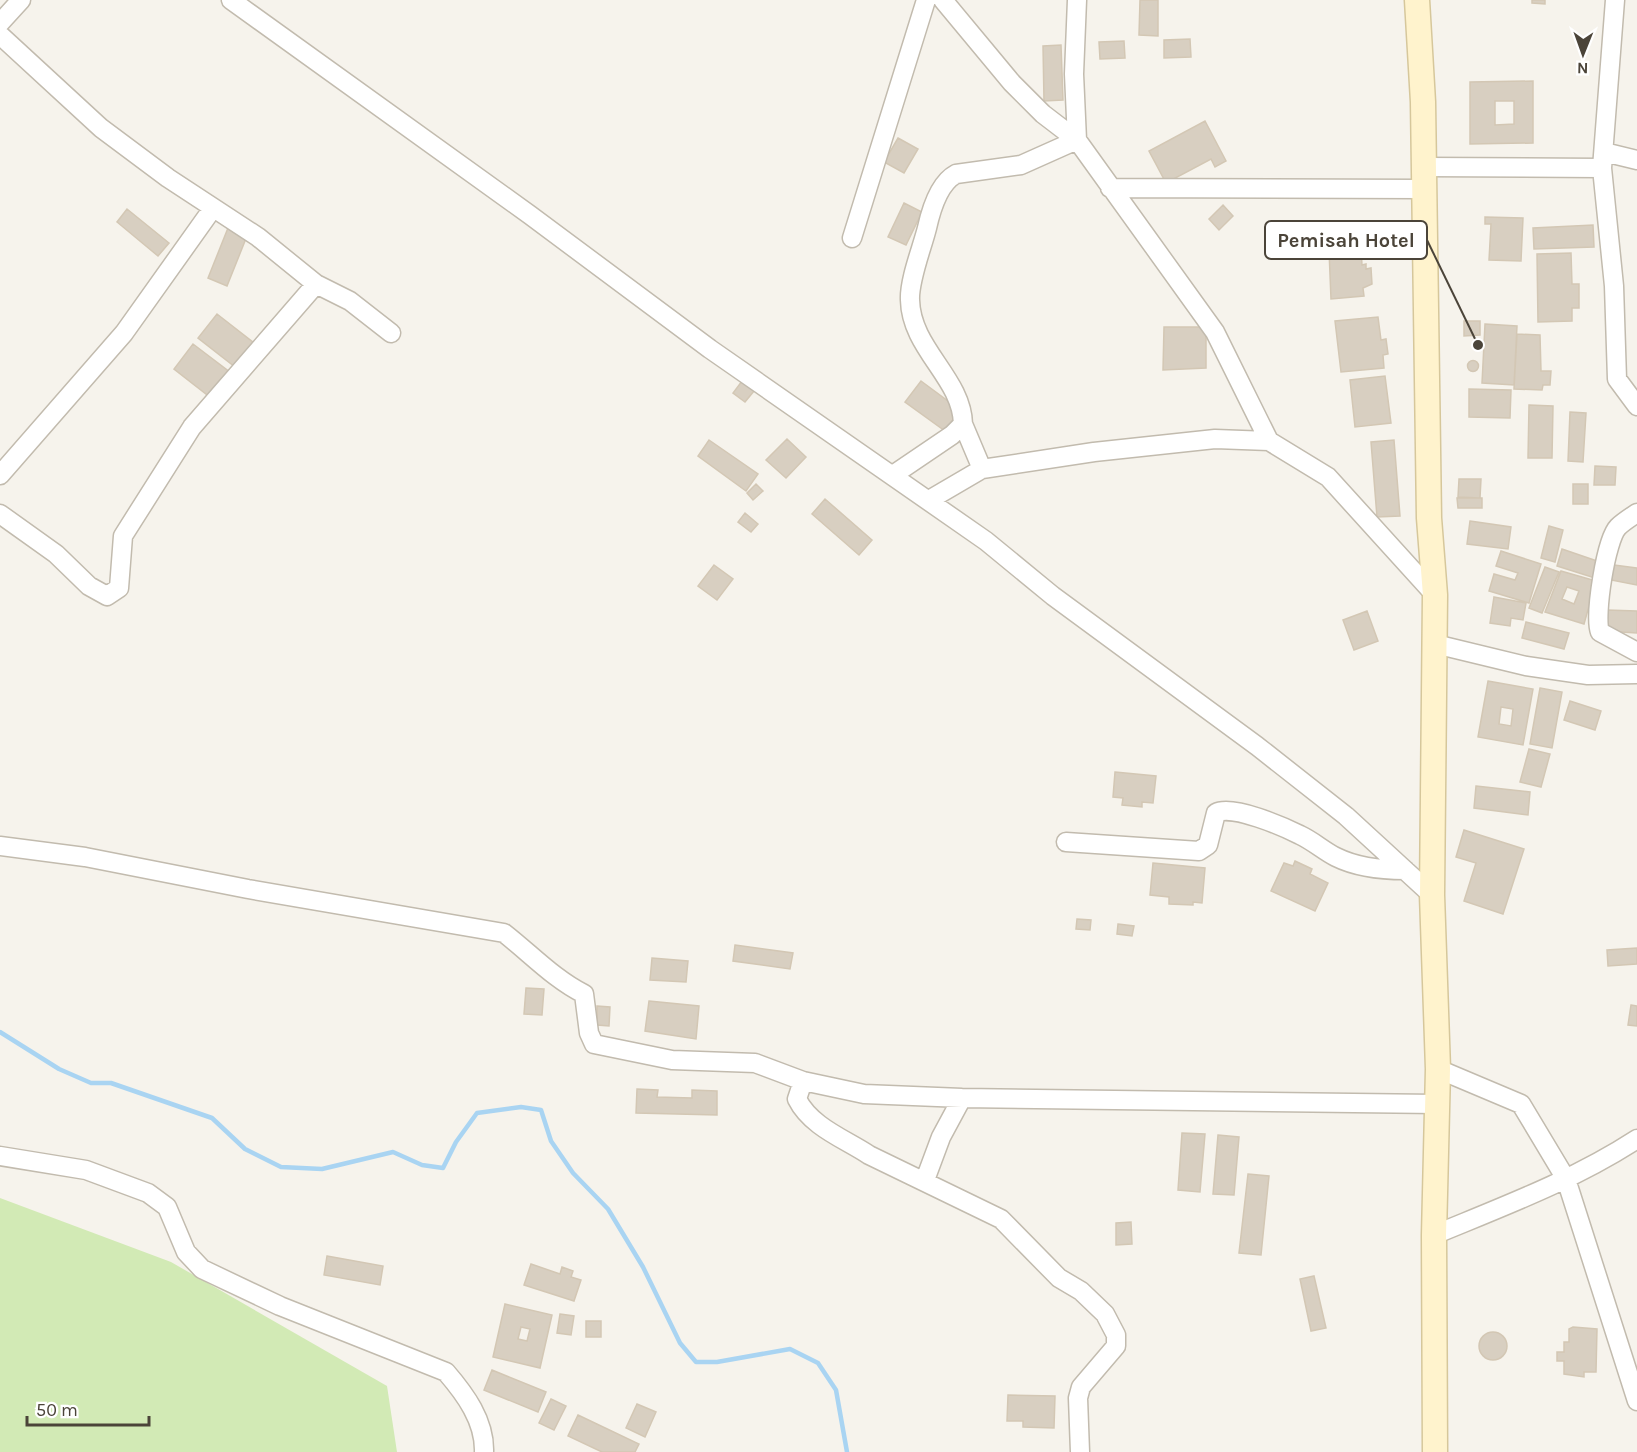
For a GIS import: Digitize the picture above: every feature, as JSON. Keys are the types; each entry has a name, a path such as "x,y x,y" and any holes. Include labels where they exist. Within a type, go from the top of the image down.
{"street":[{"path":"0,23 21,0"},
{"path":"231,0 282,39 530,215 710,349 986,541 1053,596 1266,753 1346,816 1432,895"},
{"path":"852,238 926,0"},
{"path":"943,0 1012,83 1043,114 1077,140 1215,332 1269,441"},
{"path":"1077,0 1074,74 1077,140"},
{"path":"1417,0 1424,178 1429,518 1435,595 1432,895 1438,1069 1434,1235 1435,1452"},
{"path":"1616,0 1603,160 1614,286 1617,379 1637,406"},
{"path":"0,35 101,128 168,178 258,237 316,284 350,301 391,333"},
{"path":"982,469 963,424 963,412 918,335 910,297 928,223 947,178 956,174 1021,165 1077,140"},
{"path":"1110,188 1424,178 1603,160 1637,160"},
{"path":"0,475 124,333 213,208"},
{"path":"0,514 56,554 89,586 107,596 119,588 123,536 192,427 316,284"},
{"path":"893,475 952,435 963,424"},
{"path":"928,500 982,469 1094,452 1215,439 1269,441 1328,477 1435,595"},
{"path":"1637,513 1616,528 1603,572 1596,622 1600,632 1637,652"},
{"path":"1435,644 1526,666 1588,675 1637,674"},
{"path":"1066,842 1199,851 1208,845 1216,813 1227,811 1259,818 1280,826 1301,835 1337,857 1363,866 1405,870"},
{"path":"0,846 85,856 248,889 504,933 532,955 560,982 584,994 589,1033 594,1044 672,1060 755,1063 803,1081 864,1094 962,1098 1437,1104"},
{"path":"1438,1069 1521,1104 1566,1179 1637,1401"},
{"path":"803,1081 797,1099 812,1118 837,1137 851,1141 870,1155 1001,1218 1059,1278 1081,1291 1106,1314 1116,1335 1116,1346 1081,1387 1078,1398 1080,1452"},
{"path":"925,1180 941,1137 962,1098"},
{"path":"1434,1235 1566,1179 1601,1162 1637,1139"},
{"path":"0,1156 86,1170 148,1193 167,1208 186,1252 202,1269 280,1306 446,1372 462,1390 475,1413 484,1452"}],"green space":[{"path":"0,1198 171,1262 387,1386 397,1452 0,1452"}],"building":[{"path":"1140,0 1158,0 1158,36 1139,35"},
{"path":"1532,0 1545,0 1545,4 1532,3"},
{"path":"1190,39 1191,57 1164,58 1164,40"},
{"path":"1124,41 1125,58 1100,59 1099,42"},
{"path":"1061,45 1063,100 1044,101 1043,46"},
{"path":"1533,81 1533,143 1470,144 1470,82","holes":["1495,101 1514,101 1514,124 1495,125"]},
{"path":"1205,121 1226,161 1215,167 1211,159 1166,183 1149,151"},
{"path":"898,138 918,149 904,173 884,162"},
{"path":"904,203 922,212 906,245 888,237"},
{"path":"1223,205 1233,216 1219,230 1209,219"},
{"path":"127,209 169,243 158,256 117,222"},
{"path":"1485,217 1523,218 1521,261 1489,260 1491,224 1485,224"},
{"path":"1593,225 1594,247 1534,249 1533,228"},
{"path":"228,228 247,236 227,286 208,278"},
{"path":"1361,248 1362,265 1366,264 1366,269 1371,268 1372,284 1363,288 1364,296 1331,299 1329,250"},
{"path":"1571,253 1572,284 1579,284 1579,308 1572,308 1572,321 1538,322 1537,254"},
{"path":"217,314 254,343 235,367 198,338"},
{"path":"1378,317 1381,340 1386,339 1388,354 1383,355 1384,368 1341,372 1335,321"},
{"path":"1464,321 1480,321 1480,335 1464,336"},
{"path":"1485,324 1517,326 1514,385 1482,383"},
{"path":"1164,327 1206,327 1206,368 1163,370"},
{"path":"1517,334 1540,335 1541,371 1551,371 1550,385 1543,385 1542,390 1514,389"},
{"path":"193,344 231,373 211,398 174,369"},
{"path":"1473,360 1479,366 1473,372 1467,366"},
{"path":"1385,376 1391,423 1355,427 1350,380"},
{"path":"742,381 754,391 745,402 733,393"},
{"path":"921,381 960,410 945,431 905,402"},
{"path":"1469,389 1511,390 1510,418 1469,417"},
{"path":"1529,405 1553,406 1552,458 1528,458"},
{"path":"1570,412 1586,413 1583,462 1568,461"},
{"path":"787,439 806,457 786,478 766,460"},
{"path":"709,440 758,474 746,491 698,456"},
{"path":"1394,440 1400,516 1377,517 1371,442"},
{"path":"1595,466 1616,467 1615,485 1594,485"},
{"path":"1459,479 1481,479 1480,498 1458,497"},
{"path":"756,484 763,491 753,500 747,493"},
{"path":"1573,484 1588,484 1588,504 1573,504"},
{"path":"1457,498 1482,498 1482,508 1458,508"},
{"path":"825,499 872,540 859,555 812,514"},
{"path":"745,513 758,524 751,532 738,522"},
{"path":"1470,521 1511,527 1508,549 1467,544"},
{"path":"1549,526 1563,530 1555,562 1541,558"},
{"path":"1562,549 1600,562 1595,578 1557,566"},
{"path":"1501,551 1541,564 1529,603 1489,591 1494,574 1515,580 1518,573 1496,566"},
{"path":"714,565 733,579 717,600 698,586"},
{"path":"1614,565 1637,568 1637,585 1611,580"},
{"path":"1545,567 1559,572 1542,613 1529,608"},
{"path":"1561,571 1596,581 1584,624 1545,612","holes":["1567,587 1579,591 1574,604 1562,599"]},
{"path":"1494,597 1526,603 1523,620 1511,618 1510,626 1490,623"},
{"path":"1607,610 1637,611 1637,633 1606,631"},
{"path":"1367,611 1378,641 1354,650 1343,620"},
{"path":"1526,622 1569,633 1564,649 1522,638"},
{"path":"1488,681 1533,689 1523,745 1478,737","holes":["1501,707 1513,709 1511,726 1499,724"]},
{"path":"1540,688 1562,692 1552,748 1530,744"},
{"path":"1570,701 1601,711 1595,730 1564,720"},
{"path":"1529,749 1550,754 1541,787 1520,782"},
{"path":"1115,772 1156,776 1153,803 1142,802 1142,807 1122,805 1123,798 1113,797"},
{"path":"1476,786 1530,792 1528,815 1474,808"},
{"path":"1464,830 1524,849 1503,914 1464,901 1476,863 1456,857"},
{"path":"1295,861 1312,869 1310,874 1328,883 1315,911 1271,891 1284,863 1293,866"},
{"path":"1153,863 1205,868 1202,903 1169,904 1169,897 1150,895"},
{"path":"1077,919 1091,920 1090,930 1076,929"},
{"path":"1118,924 1134,926 1132,936 1117,934"},
{"path":"735,945 793,953 790,969 733,961"},
{"path":"1637,948 1637,964 1608,966 1607,950"},
{"path":"652,958 688,961 686,982 650,980"},
{"path":"526,988 544,989 542,1015 524,1014"},
{"path":"649,1001 699,1006 696,1039 645,1031"},
{"path":"1631,1005 1637,1006 1637,1026 1628,1025"},
{"path":"597,1006 610,1007 609,1026 597,1025"},
{"path":"637,1089 658,1090 657,1097 692,1098 692,1090 717,1091 717,1115 636,1113"},
{"path":"1182,1133 1205,1134 1200,1192 1178,1190"},
{"path":"1218,1135 1239,1137 1234,1195 1213,1194"},
{"path":"1248,1174 1269,1176 1261,1255 1239,1253"},
{"path":"1131,1222 1132,1244 1116,1245 1116,1223"},
{"path":"327,1256 383,1266 380,1285 324,1275"},
{"path":"531,1264 560,1274 562,1267 573,1271 571,1277 581,1280 574,1301 524,1285"},
{"path":"1314,1276 1326,1328 1311,1331 1300,1279"},
{"path":"505,1304 552,1315 540,1368 493,1357","holes":["521,1327 530,1329 527,1341 518,1339"]},
{"path":"560,1314 574,1316 571,1335 557,1333"},
{"path":"586,1321 601,1321 601,1337 586,1337"},
{"path":"1573,1327 1597,1329 1596,1372 1584,1372 1584,1377 1564,1374 1564,1361 1557,1361 1557,1352 1564,1352 1564,1342 1569,1342 1569,1329"},
{"path":"1493,1332 1503,1336 1507,1346 1503,1356 1493,1360 1483,1356 1479,1346 1483,1336"},
{"path":"492,1370 546,1392 538,1412 484,1390"},
{"path":"1008,1395 1055,1396 1054,1428 1023,1427 1023,1421 1007,1421"},
{"path":"551,1399 566,1406 554,1430 539,1423"},
{"path":"637,1404 656,1412 645,1437 626,1428"},
{"path":"578,1415 639,1444 635,1452 602,1452 568,1436"}],"waterway":[{"path":"0,1032 59,1069 91,1083 111,1083 212,1118 245,1149 281,1167 322,1169 393,1152 422,1165 443,1168 456,1142 477,1113 521,1107 541,1110 551,1141 573,1173 608,1209 643,1267 680,1343 696,1362 717,1362 790,1349 818,1363 836,1390 847,1452"}],"place":[{"name":"Pemisah Hotel","path":"1478,345"}]}
